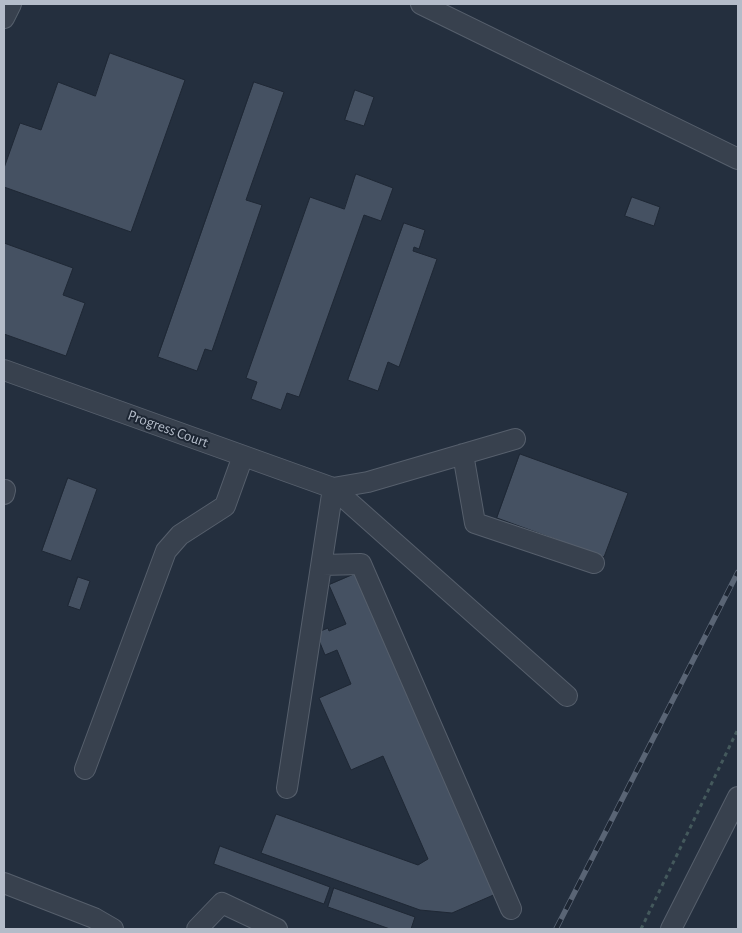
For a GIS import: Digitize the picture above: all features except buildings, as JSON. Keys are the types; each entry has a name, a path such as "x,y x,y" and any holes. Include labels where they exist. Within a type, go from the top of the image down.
{"street":[{"path":"4,18 11,4"},
{"path":"421,4 738,159"},
{"name":"Progress Court","path":"4,370 333,488"},
{"path":"333,488 368,482 516,439"},
{"path":"463,454 475,523 594,563"},
{"path":"85,769 166,551 180,535 225,506 243,456"},
{"path":"286,788 333,488"},
{"path":"333,488 567,696"},
{"path":"322,565 361,564 511,909"},
{"path":"671,929 738,797"},
{"path":"4,883 94,918 113,929"},
{"path":"197,929 222,903 277,929"}],"path":[{"path":"641,929 738,729"}],"railway":[{"path":"556,929 738,572"}]}
